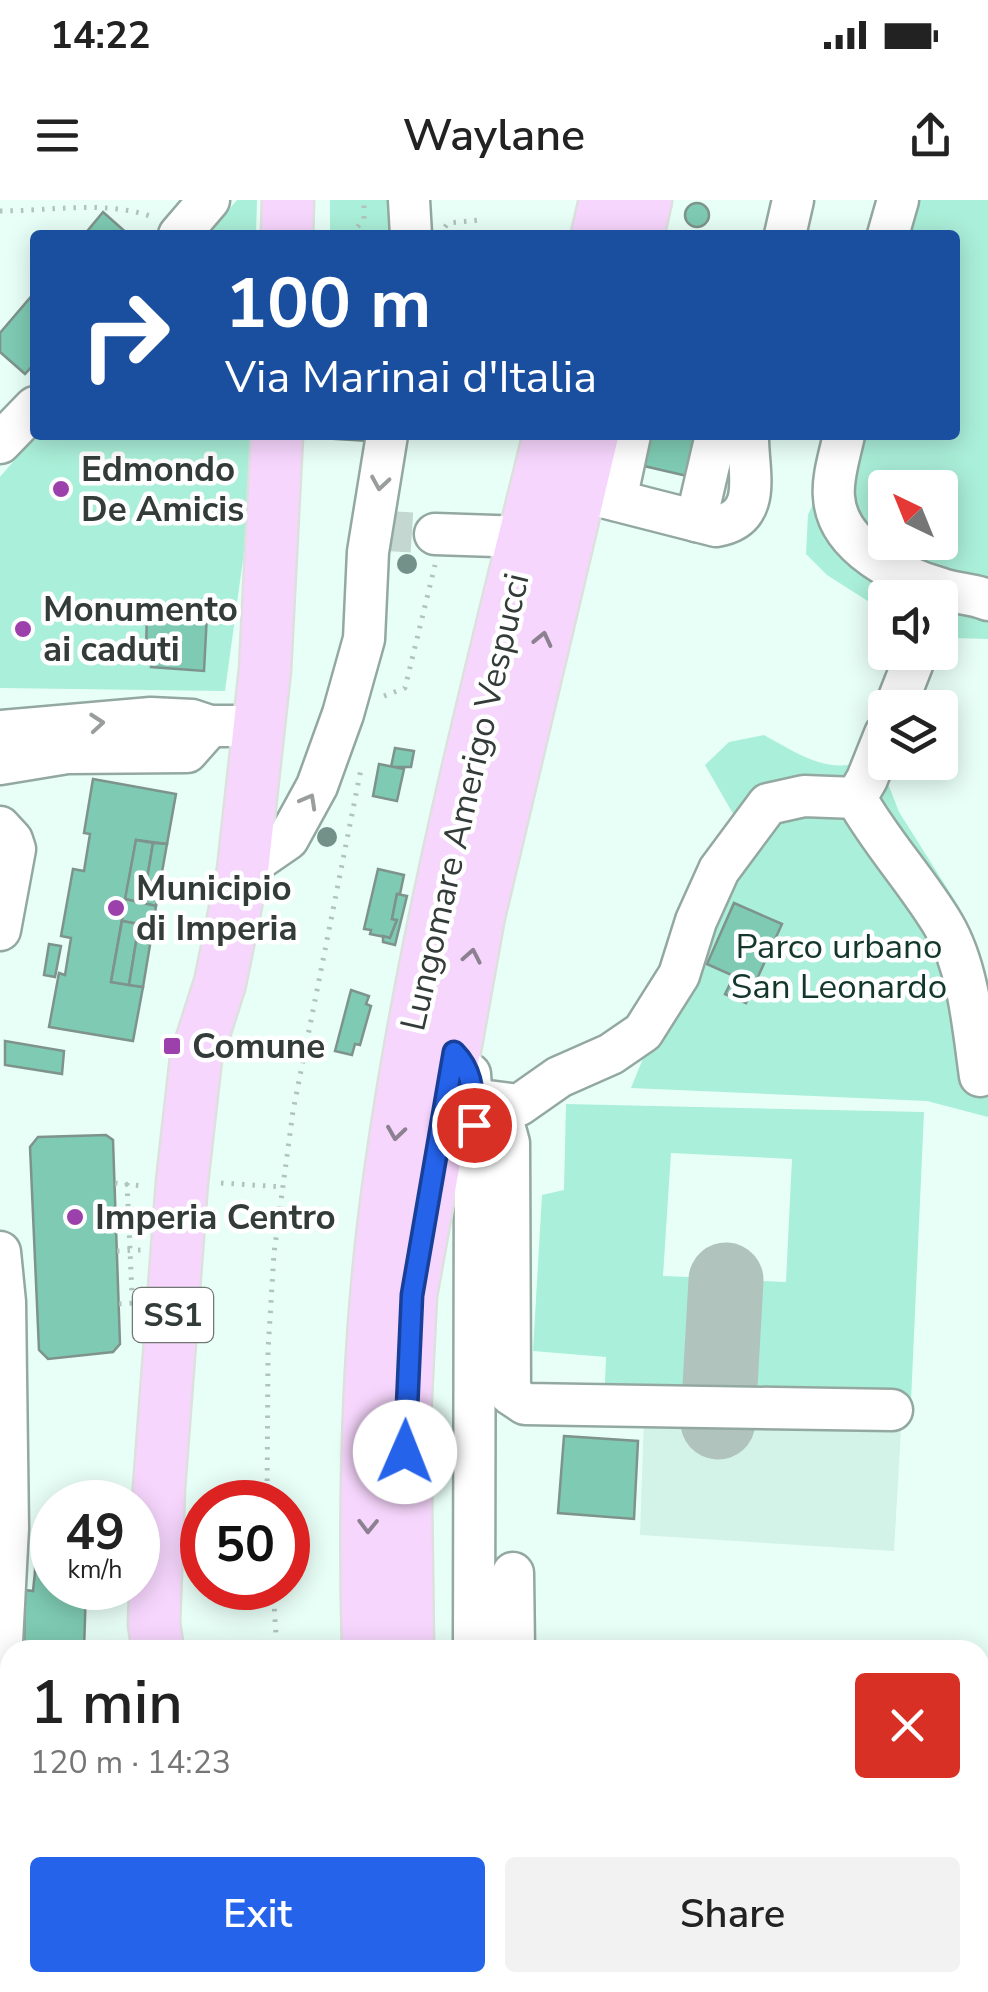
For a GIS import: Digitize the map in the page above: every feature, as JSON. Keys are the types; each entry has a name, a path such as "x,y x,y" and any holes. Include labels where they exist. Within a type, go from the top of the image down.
{"main road":[{"path":"286,230 288,200"},
{"path":"597,230 605,200"},
{"path":"639,230 646,200"},
{"name":"SS1","path":"156,1640 159,1488 182,1182 196,1058 228,948 243,870 234,726 264,670 276,440"},
{"name":"Lungomare Amerigo Vespucci","path":"408,1640 405,1416 433,1044 435,920 548,440"},
{"name":"Lungomare Amerigo Vespucci","path":"368,1640 372,1344 385,1214 433,1044 479,916 598,496 593,440"}],"street":[{"path":"164,224 209,200"},
{"path":"409,200 430,229"},
{"path":"785,230 792,200"},
{"path":"889,230 898,200"},
{"path":"0,443 30,412"},
{"path":"243,870 288,840 318,786 364,640 372,530 386,440"},
{"path":"627,440 598,496 716,526 727,524 744,512 752,490 748,440"},
{"path":"696,521 715,440"},
{"path":"843,440 834,500 849,538 916,580"},
{"path":"438,534 524,537"},
{"path":"958,594 988,600"},
{"path":"0,731 151,718 234,726"},
{"path":"0,764 68,753 187,752 234,726"},
{"path":"483,1101 519,1105 559,1077 611,1054 643,1032 680,975 696,921 719,870 768,804 804,796 868,766"},
{"path":"872,780 878,838 943,924 951,941 972,1013 980,1076"},
{"path":"0,826 14,849 0,930"},
{"path":"433,1044 469,1072 483,1101 474,1640"},
{"path":"483,1101 500,1114 509,1144 510,1394 525,1404 892,1410"},
{"path":"0,1252 8,1528 2,1640"},
{"path":"512,1573 514,1640"}],"path":[{"path":"354,230 364,219 364,200"},
{"path":"0,211 72,201 122,204 164,224"},
{"path":"430,229 480,220"},
{"path":"374,700 405,688 438,534"},
{"path":"268,1480 268,1351 282,1187 293,1111 364,754"},
{"path":"114,1182 142,1184"},
{"path":"118,1304 132,1303 127,1183"},
{"path":"244,1183 282,1187"},
{"path":"274,1610 276,1640"}],"shaded area":[{"path":"644,1418 901,1429 894,1551 640,1535"}],"green space":[{"path":"237,200 257,200 256,230 211,230"},
{"path":"330,200 394,200 394,230 330,230"},
{"path":"890,200 988,200 988,639 958,638 958,580 868,580 868,601 827,575 806,554 808,515 837,440 960,440 960,230 882,230"},
{"path":"32,440 250,440 248,523 225,691 0,688 0,477"},
{"name":"Parco urbano San Leonardo","path":"764,735 825,764 864,761 868,763 868,780 887,780 899,812 959,907 988,1002 988,1117 927,1101 631,1088 751,845 705,765 729,742"},
{"path":"566,1104 924,1112 911,1401 749,1392 736,1385 731,1369 738,1280 786,1282 792,1159 671,1153 663,1276 714,1278 704,1383 694,1388 605,1383 606,1357 533,1351 542,1195 564,1190"}],"building":[{"path":"697,203 709,215 697,227 685,215"},
{"path":"103,212 123,230 88,230"},
{"path":"30,298 30,368 25,374 0,352 0,333"},
{"path":"636,440 695,440 687,476 631,463"},
{"path":"162,604 196,607 207,614 204,671 151,667 152,649 146,648 147,616 151,617 158,608 162,610"},
{"path":"395,748 414,751 411,767 391,767"},
{"path":"379,764 404,769 397,801 373,796"},
{"path":"93,779 176,794 167,844 136,840 111,982 143,987 133,1041 49,1027 59,973 65,975 71,938 61,936 73,869 84,871 90,834 84,833"},
{"path":"136,840 153,843 143,903 125,899"},
{"path":"153,843 167,844 156,906 143,903"},
{"path":"378,869 404,875 390,938 364,929"},
{"path":"397,894 407,896 395,945 383,942 383,936 390,938 397,920 392,919"},
{"path":"125,899 156,906 153,927 122,921"},
{"path":"734,903 782,924 746,1003 725,994 734,976 707,964"},
{"path":"122,921 139,924 129,985 111,982"},
{"path":"139,924 153,927 143,987 129,985"},
{"path":"49,944 61,946 55,977 44,975"},
{"path":"351,990 369,996 366,1004 371,1006 360,1045 355,1044 352,1055 335,1051"},
{"path":"5,1041 64,1051 62,1074 5,1065"},
{"name":"Imperia Centro","path":"106,1135 113,1140 120,1344 113,1352 48,1359 39,1350 30,1147 38,1137"},
{"path":"564,1436 638,1441 634,1519 558,1513"},
{"path":"25,1590 30,1591 30,1610 85,1610 84,1640 24,1640"}],"taxiway":[{"path":"718,1422 726,1280"}],"tunnel":[{"path":"372,530 435,534"}],"place":[{"name":"Edmondo De Amicis","path":"61,489"},
{"name":"Monumento ai caduti","path":"23,629"},
{"name":"Municipio di Imperia","path":"116,908"},
{"name":"Comune","path":"172,1046"},
{"name":"Imperia Centro","path":"75,1217"}],"route":[{"path":"405,1452 412,1295 454,1052 464,1062 472,1082 474,1125"}]}
